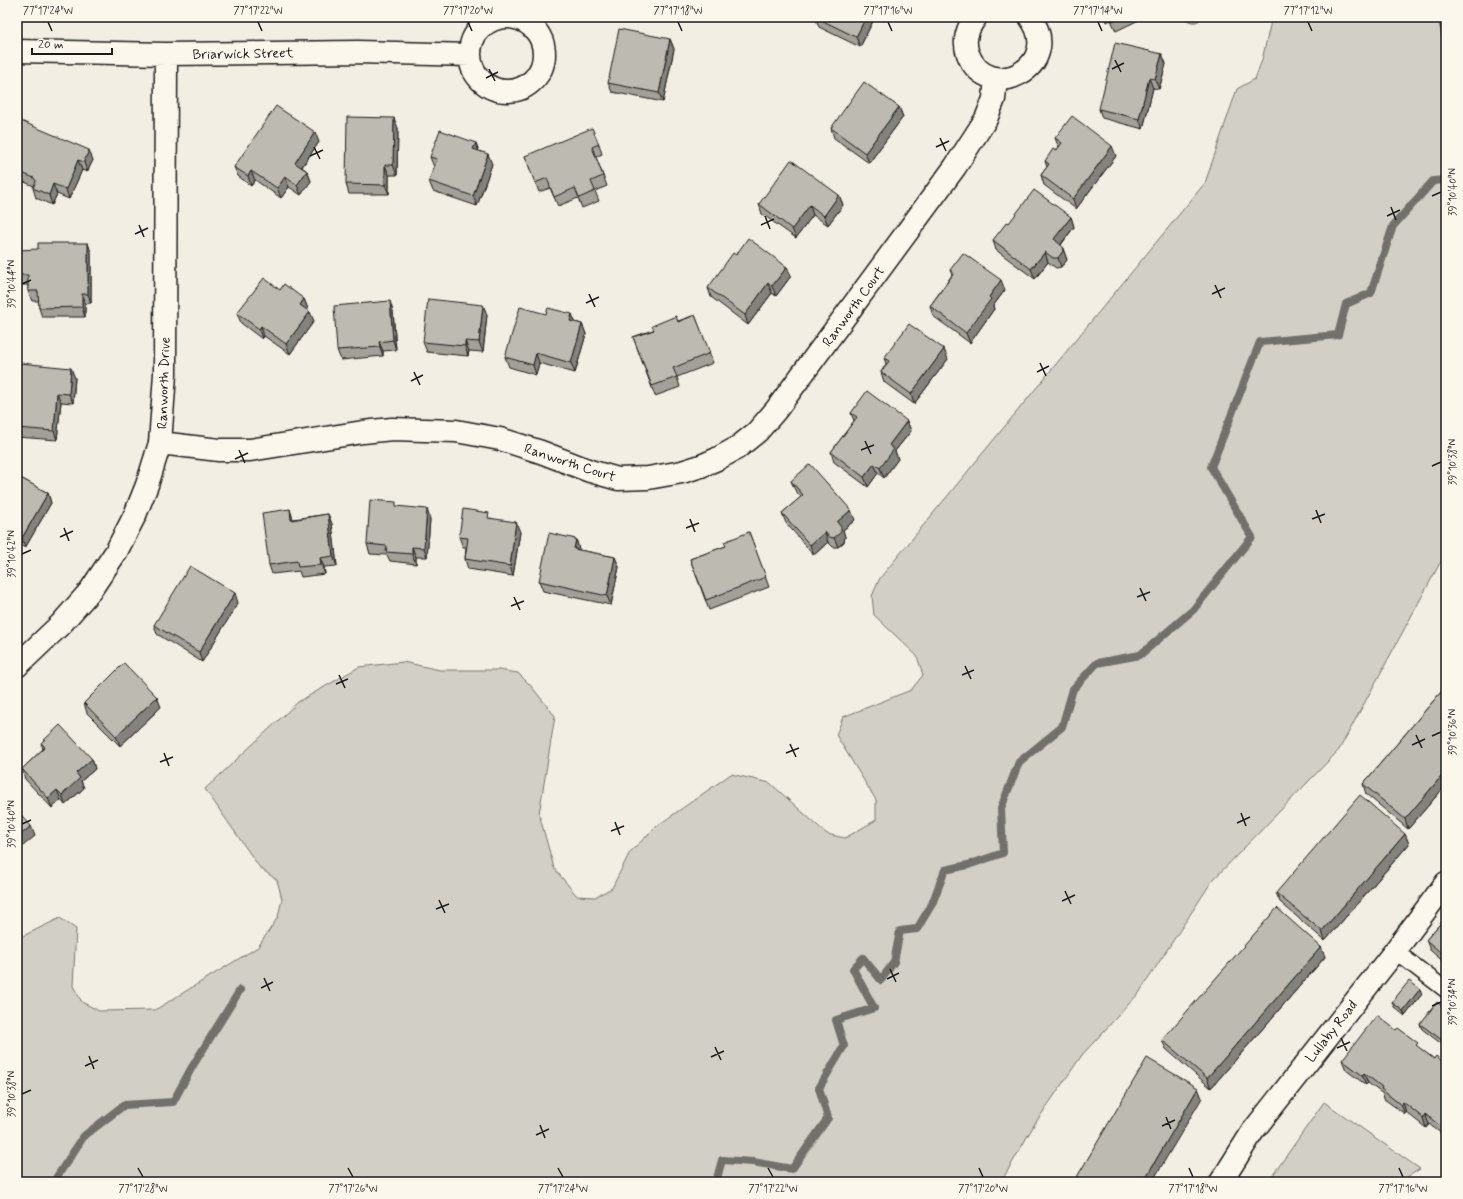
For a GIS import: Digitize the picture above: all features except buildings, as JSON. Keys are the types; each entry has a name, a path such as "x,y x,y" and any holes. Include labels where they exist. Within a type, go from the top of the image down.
{"street":[{"path":"976,17 970,24 966,36 966,48 970,61 978,70 990,76 1002,79 1015,77 1026,70 1034,60 1038,50 1039,38 1036,27 1030,17"},
{"name":"Briarwick Street","path":"17,51 166,54 366,52 470,55"},
{"name":"Ranworth Drive","path":"17,666 61,624 90,591 116,552 135,515 147,485 160,443 165,374 166,54"},
{"name":"Ranworth Court","path":"160,443 219,450 250,450 363,432 392,429 435,429 456,431 500,439 541,452 590,471 618,479 648,478 668,475 712,462 737,448 757,432 776,410 955,167 986,119 994,99 996,78"},
{"name":"Lullaby Road","path":"1221,1182 1253,1131 1395,951 1446,883"}],"lane":[{"path":"1395,951 1446,990"}],"shaded area":[{"path":"1180,17 1203,17 1197,22 1194,22"},
{"path":"1272,17 1446,17 1446,557 1440,563 1339,750 1212,881 1139,993 1082,1055 1034,1125 1001,1182 17,1182 17,942 19,938 60,918 76,929 73,986 82,1002 99,1011 155,1010 258,947 278,917 282,899 277,880 260,868 205,789 298,702 359,667 403,662 440,670 499,670 518,673 531,686 555,716 539,814 554,868 577,896 595,897 612,888 630,852 657,826 731,774 770,783 827,834 845,838 876,820 876,800 836,735 843,717 911,690 923,675 917,656 874,615 872,596 880,578 1205,183 1237,89 1255,79 1262,60"},
{"path":"1324,1102 1420,1169 1399,1182 1268,1182"}],"waterway":[{"path":"1441,17 1446,38"},
{"path":"716,1182 722,1160 753,1162 792,1169 828,1118 819,1088 844,1046 836,1020 874,1008 853,969 863,958 881,980 894,962 900,931 917,929 932,904 945,870 968,865 1003,853 1001,808 1019,762 1062,727 1073,689 1097,663 1140,655 1193,610 1252,537 1211,467 1260,342 1338,335 1346,304 1371,293 1393,226 1433,181 1446,180"},
{"path":"50,1182 54,1181 84,1136 124,1105 173,1102 192,1067 240,990"}]}
